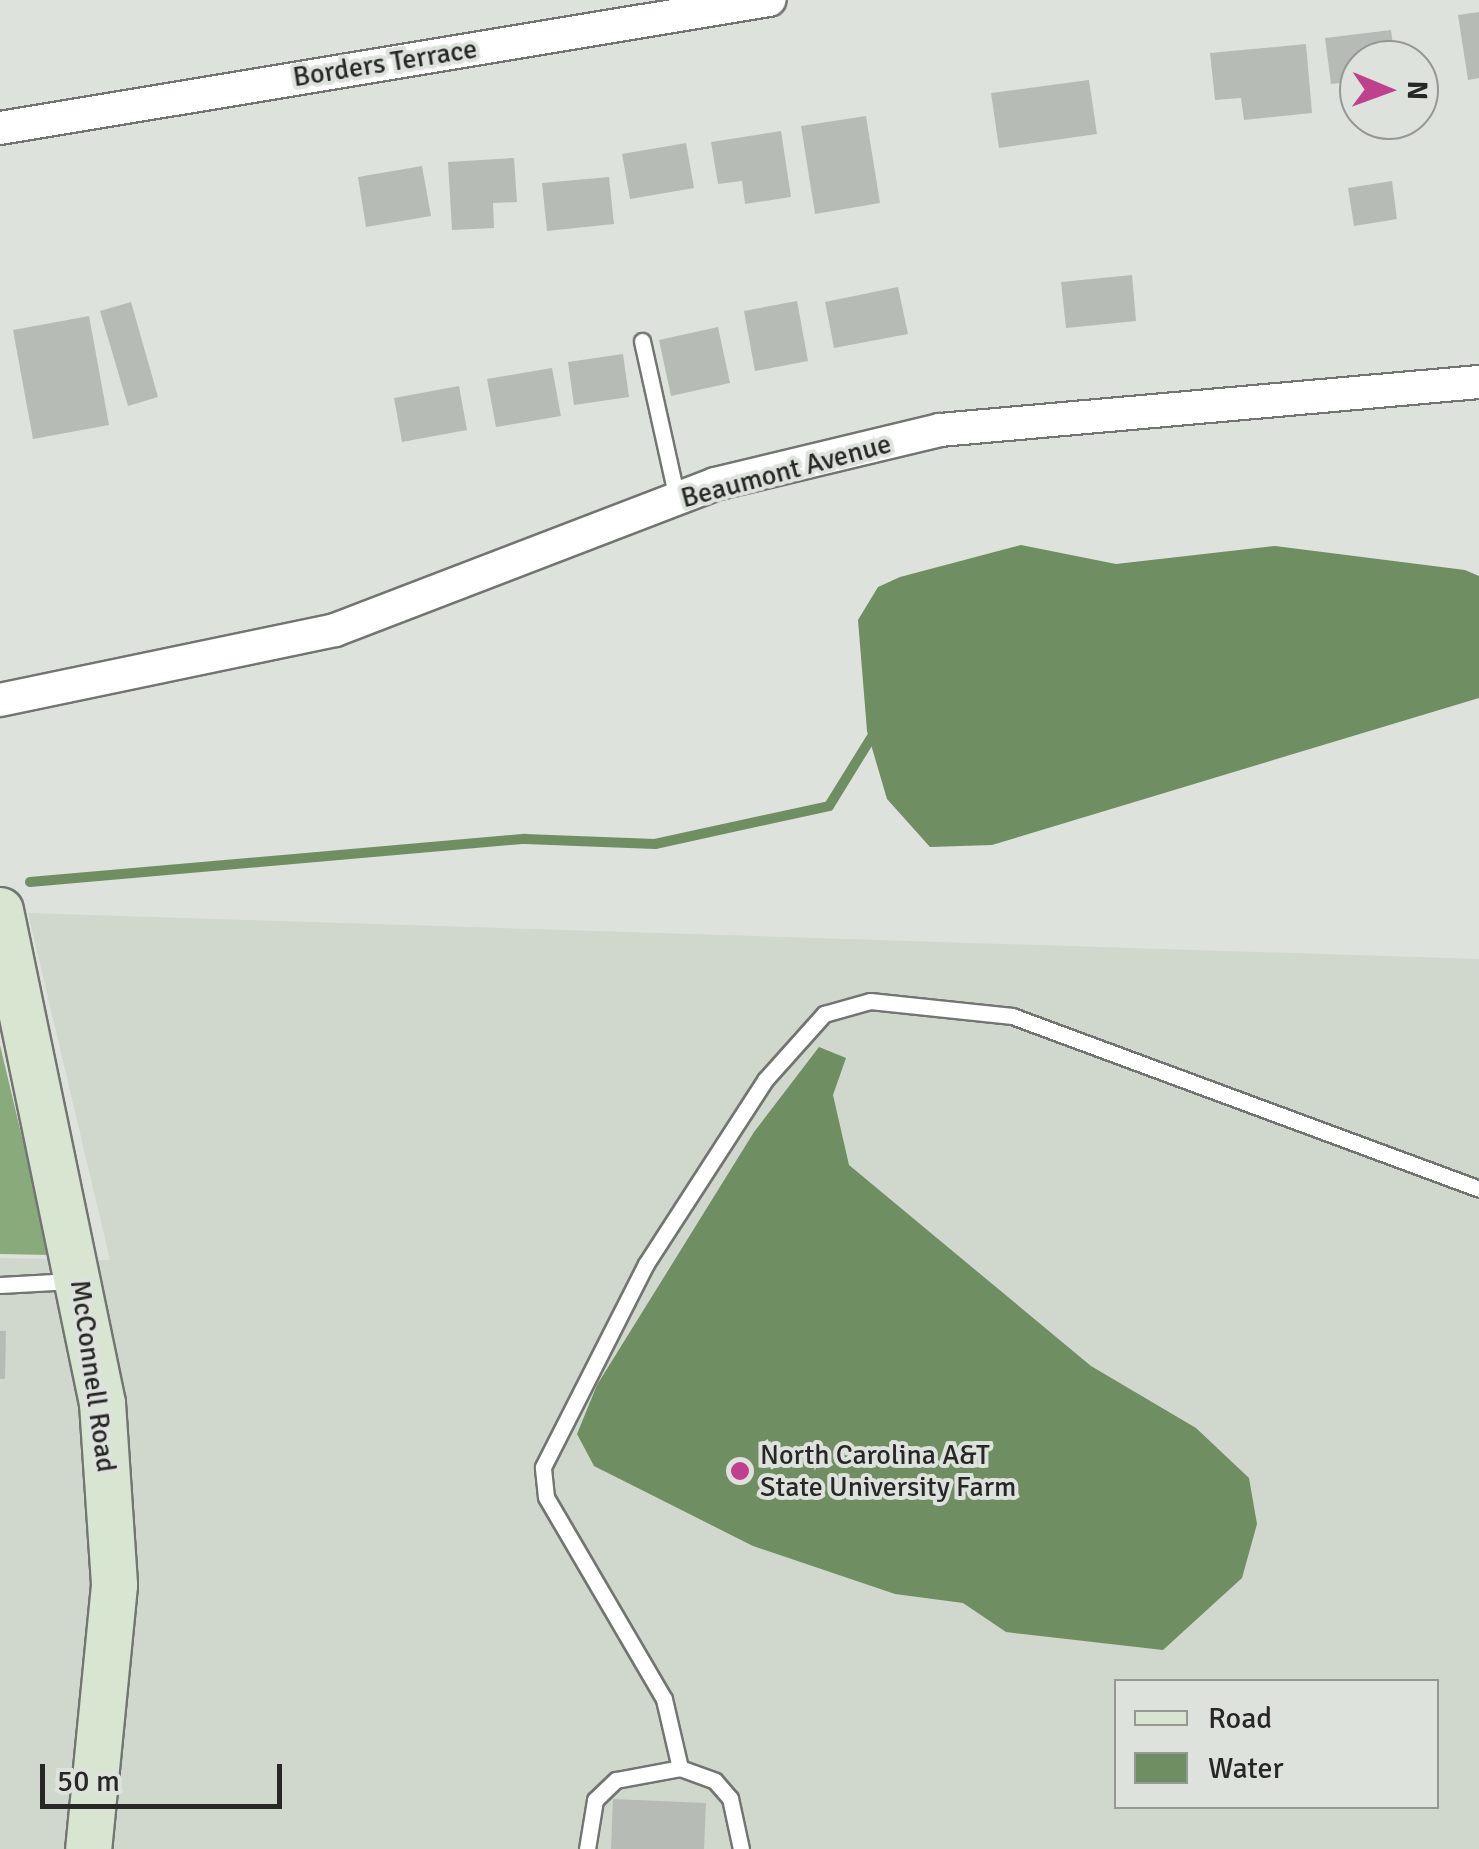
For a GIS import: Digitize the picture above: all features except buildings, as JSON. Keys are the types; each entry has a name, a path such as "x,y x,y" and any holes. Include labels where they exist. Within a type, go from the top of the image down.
{"street":[{"name":"Borders Terrace","path":"0,128 769,0"},
{"name":"Beaumont Avenue","path":"0,700 335,630 677,498 940,430 1479,382"},
{"name":"McConnell Road","path":"0,910 81,1280 102,1403 114,1585 88,1849"}],"lane":[{"path":"642,341 677,498"},
{"path":"680,1768 664,1699 546,1497 543,1467 556,1426 646,1264 765,1080 824,1014 870,1001 1012,1016 1094,1039 1479,1189"},
{"path":"0,1285 81,1280"},
{"path":"587,1849 594,1800 616,1780 680,1768 716,1780 730,1798 741,1849"}],"shaded area":[{"name":"North Carolina A&T State University Farm","path":"28,913 1479,959 1479,1849 0,1849 0,1258 110,1260"},
{"path":"0,1045 50,1255 0,1254"}],"water":[{"path":"1021,545 1116,564 1275,546 1465,570 1479,576 1479,698 992,845 930,847 887,799 867,731 858,620 878,587 900,577"},
{"path":"819,1047 846,1058 833,1095 849,1165 1091,1366 1196,1428 1249,1478 1257,1524 1242,1578 1163,1650 1006,1632 963,1603 895,1594 753,1546 594,1466 577,1434 597,1385 754,1132"}],"waterway":[{"path":"30,882 525,839 655,844 829,806 876,730"}],"place":[{"name":"North Carolina A&T State University Farm","path":"740,1471"}]}
